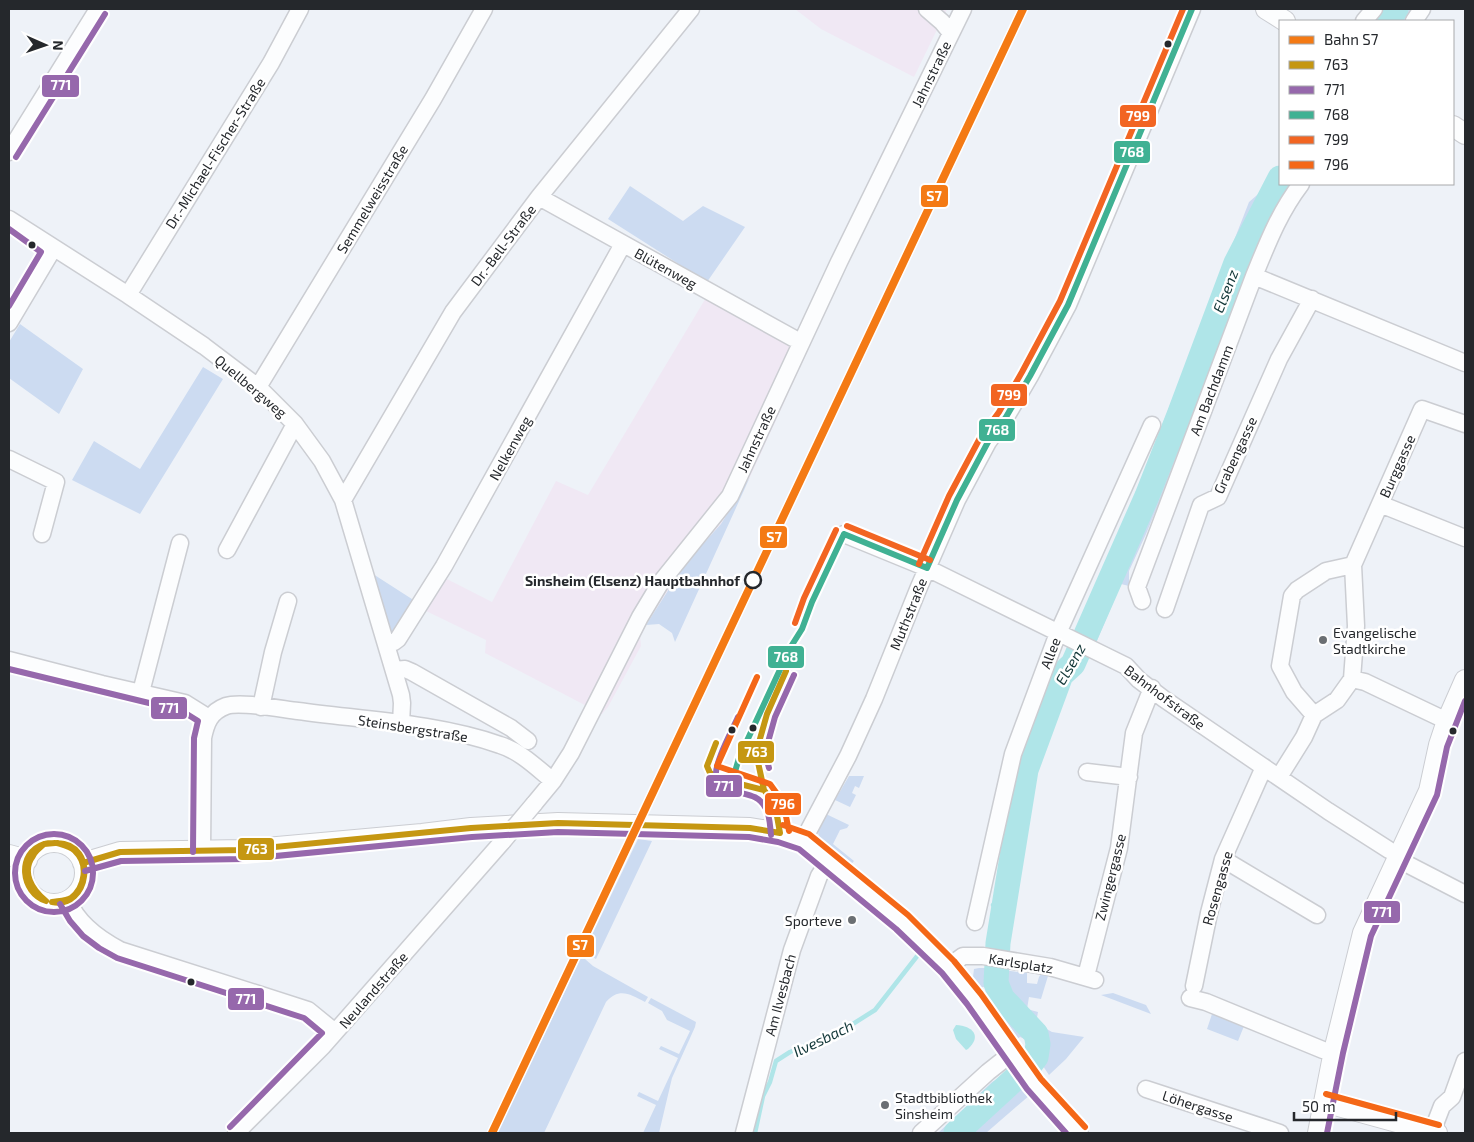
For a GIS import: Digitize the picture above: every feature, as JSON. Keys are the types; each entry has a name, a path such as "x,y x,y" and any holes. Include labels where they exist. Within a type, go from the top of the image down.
{"main road":[{"path":"1266,9 1283,20"},
{"path":"1454,127 1465,134"},
{"path":"1318,1133 1334,1051 1363,933 1429,791 1439,745 1465,680"},
{"path":"83,863 120,852 244,850 471,828 558,823 758,829 785,834 803,841 902,922 948,967 974,999 1034,1084 1078,1133"},
{"path":"53,842 63,843 72,847 79,854 83,863 85,873 83,883 78,892 68,900 60,903 50,903 40,900 31,893 26,884 18,858 35,848 53,842"},
{"path":"1324,1102 1435,1132"}],"street":[{"path":"9,152 98,9"},
{"name":"Dr.-Michael-Fischer-Straße","path":"128,295 271,63 300,9"},
{"name":"Semmelweisstraße","path":"258,387 423,116 484,9"},
{"name":"Dr.-Bell-Straße","path":"343,500 452,312 539,197 691,9"},
{"path":"927,9 951,33"},
{"name":"Jahnstraße","path":"503,841 553,781 571,753 640,617 661,582 730,496 839,262 963,9"},
{"path":"1365,20 1374,9"},
{"path":"1415,20 1422,9"},
{"name":"Muthstraße","path":"803,841 848,756 926,568 957,500 988,442 1006,417 1068,305 1190,11"},
{"name":"Am Bachdamm","path":"1142,601 1137,587 1254,276 1274,226 1288,201 1300,185"},
{"name":"Blütenweg","path":"539,197 793,338"},
{"name":"Quellbergweg","path":"9,219 204,346 258,387 295,424 322,461 343,500 394,670 402,703 401,724"},
{"name":"Nelkenweg","path":"387,644 394,642 398,638 444,566 623,244"},
{"path":"9,323 54,248"},
{"path":"1254,276 1465,362"},
{"name":"Grabengasse","path":"1165,609 1201,505 1218,497 1279,360 1312,299"},
{"name":"Burggasse","path":"1353,565 1422,409 1465,424"},
{"path":"227,550 295,424"},
{"name":"Allee","path":"975,922 1013,754 1058,633 1152,424"},
{"path":"9,459 56,482 42,534"},
{"path":"1380,504 1465,538"},
{"name":"Bahnhofstraße","path":"844,534 926,568 1092,650 1127,662 1164,699 1328,811 1389,850"},
{"path":"141,692 180,543"},
{"path":"1279,777 1300,743 1314,715 1337,700 1352,679 1356,626 1353,565 1326,571 1297,590 1292,596 1280,666 1294,692 1314,715"},
{"path":"262,707 273,652 288,601"},
{"path":"9,660 185,703 209,718 203,738 202,852"},
{"path":"394,670 405,669 412,672 511,728 528,741"},
{"name":"Zwingergasse","path":"1090,978 1119,848 1134,733 1145,704 1146,679"},
{"path":"1352,679 1365,682 1447,721"},
{"name":"Steinsbergstraße","path":"209,718 228,705 262,707 446,731 500,744 513,750 553,781"},
{"name":"Rosengasse","path":"1264,767 1223,859 1192,992 1206,1002 1323,1050"},
{"path":"1087,772 1129,777"},
{"name":"Neulandstraße","path":"236,1133 335,1032 503,841"},
{"path":"1223,859 1317,915"},
{"name":"Am Ilvesbach","path":"744,1133 792,950 819,876 828,862"},
{"path":"1403,862 1465,894"},
{"path":"68,900 77,916 95,934 120,950 308,1010 335,1032"},
{"name":"Karlsplatz","path":"948,967 963,956 987,957 1050,967 1090,978"},
{"path":"921,1133 976,1083 1016,1058"},
{"path":"1435,1132 1442,1106 1452,1097 1465,1061"},
{"name":"Löhergasse","path":"1146,1088 1280,1133"}],"shaded area":[{"path":"795,9 947,9 914,77 821,29"},
{"path":"1380,9 1412,9 1406,20 1373,20"},
{"path":"1279,170 1279,185 1293,185 1129,571 1129,586 1121,584 1096,643 1078,634 1105,572 1249,202 1271,183"},
{"path":"630,186 683,221 703,206 745,227 707,282 608,219"},
{"path":"707,296 810,346 750,477 721,524 685,564 646,625 640,635 641,646 608,707 602,714 485,653 486,640 424,610 443,577 492,602 556,481 588,495"},
{"path":"20,324 83,369 59,414 9,378 9,342"},
{"path":"203,367 223,379 140,514 72,480 94,441 140,469"},
{"path":"750,477 675,642 672,633 659,624 646,625 685,564 721,524"},
{"path":"373,574 415,601 392,640"},
{"path":"849,776 864,776 859,788 855,786 852,793 856,795 850,807 835,800"},
{"path":"826,814 849,825 847,828 840,830 833,844 854,861 848,868 819,842 818,830"},
{"path":"638,839 652,841 596,959 587,954 585,959 593,966 648,997 645,1002 625,993 620,993 611,997 606,1002 544,1133 497,1133"},
{"path":"988,968 990,982 999,1005 1028,1034 1032,1047 1029,1050 1025,1039 1020,1037 1015,1040 981,994 986,990 984,987 977,988 973,977 974,969"},
{"path":"1003,970 1027,973 1027,983 1037,984 1041,974 1048,976 1041,999 1029,997 1027,1009 1038,1012 1036,1023 1021,1010 1008,994 1006,985 1002,980"},
{"path":"1113,993 1146,1005 1151,1014 1101,995"},
{"path":"651,998 696,1022 672,1078 659,1133 643,1133 656,1105 637,1096 639,1092 658,1101 678,1058 659,1049 661,1046 679,1054 690,1031 667,1020 662,1011 648,1003"},
{"path":"1212,1014 1244,1026 1238,1041 1207,1029"},
{"path":"1036,1023 1052,1032 1084,1037 1066,1059 1049,1075 1041,1063 1047,1039"},
{"path":"956,1025 967,1027 974,1032 974,1040 966,1050 956,1039 953,1030"},
{"path":"1012,1071 1030,1095 986,1133 938,1133 992,1082"}],"waterway":[{"name":"Elsenz","path":"1389,20 1396,9"},
{"name":"Elsenz","path":"956,1133 1030,1065 1036,1057 1038,1044 1036,1034 1002,998 996,983 998,943 1026,770 1061,675 1073,664 1147,496 1236,263 1279,180"},
{"name":"Ilvesbach","path":"993,905 1005,902"},
{"name":"Ilvesbach","path":"755,1133 763,1096 770,1082 776,1061 790,1052 848,1027 875,1010 918,955"}],"rail line":[{"name":"S7","path":"492,1133 1023,9"}],"transit line":[{"name":"799","path":"919,564 949,496 980,438 999,412 1060,301 1183,9"},
{"name":"768","path":"927,568 957,500 988,442 1006,417 1030,376 1068,305 1192,9"},
{"name":"771","path":"16,157 105,14"},
{"name":"771","path":"9,229 41,252 9,306"},
{"name":"799","path":"847,526 930,560"},
{"name":"799","path":"795,623 804,598 836,530"},
{"name":"768","path":"844,534 927,568"},
{"name":"768","path":"732,782 739,758 790,648 802,629 812,602 844,534"},
{"name":"771","path":"9,669 182,711 198,721 194,738 193,852"},
{"name":"763","path":"780,833 775,805 764,790 756,753 767,714 786,671"},
{"name":"771","path":"769,768 765,753 775,717 794,675"},
{"name":"796","path":"757,677 717,766 770,784 783,802 789,831"},
{"name":"771","path":"1327,1133 1343,1053 1371,936 1437,795 1447,747 1465,701"},
{"name":"771","path":"738,717 718,764 716,777 728,789 755,797 760,801 768,813 771,835"},
{"name":"763","path":"716,743 707,766 710,773 732,782 764,790 775,805 778,821"},
{"name":"763","path":"83,863 120,852 244,850 471,828 558,823 750,828 780,833"},
{"name":"796","path":"783,825 809,834 908,915 954,961 981,994 1041,1079 1085,1127"},
{"name":"771","path":"85,871 121,861 245,859 472,837 558,832 749,837 778,842 799,849 896,929 942,973 967,1004 1027,1089 1066,1133"},
{"name":"771","path":"46,834 62,834 76,840 87,851 93,865 93,873 93,881 87,895 76,906 62,912 46,912 32,906 21,895 15,881 15,865 21,851 32,840 46,834"},
{"name":"763","path":"46,901 38,897 31,890 25,873 26,864 29,856 35,849 44,844 55,843"},
{"name":"763","path":"46,901 36,892 30,880 28,868 34,854 44,844 55,843"},
{"name":"763","path":"52,902 65,902 74,896 81,887 84,876 84,864 79,854 70,846 57,843"},
{"name":"763","path":"52,902 71,898 80,888 84,875 82,862 75,851 57,843"},
{"name":"771","path":"60,904 70,921 83,936 117,958 304,1018 322,1033 230,1127"},
{"name":"796","path":"1326,1094 1439,1125"}],"place":[{"name":"Sinsheim (Elsenz) Hauptbahnhof","path":"753,580"},
{"name":"Evangelische Stadtkirche","path":"1323,640"},
{"name":"Sporteve","path":"852,920"},
{"name":"Stadtbibliothek Sinsheim","path":"885,1105"}]}
